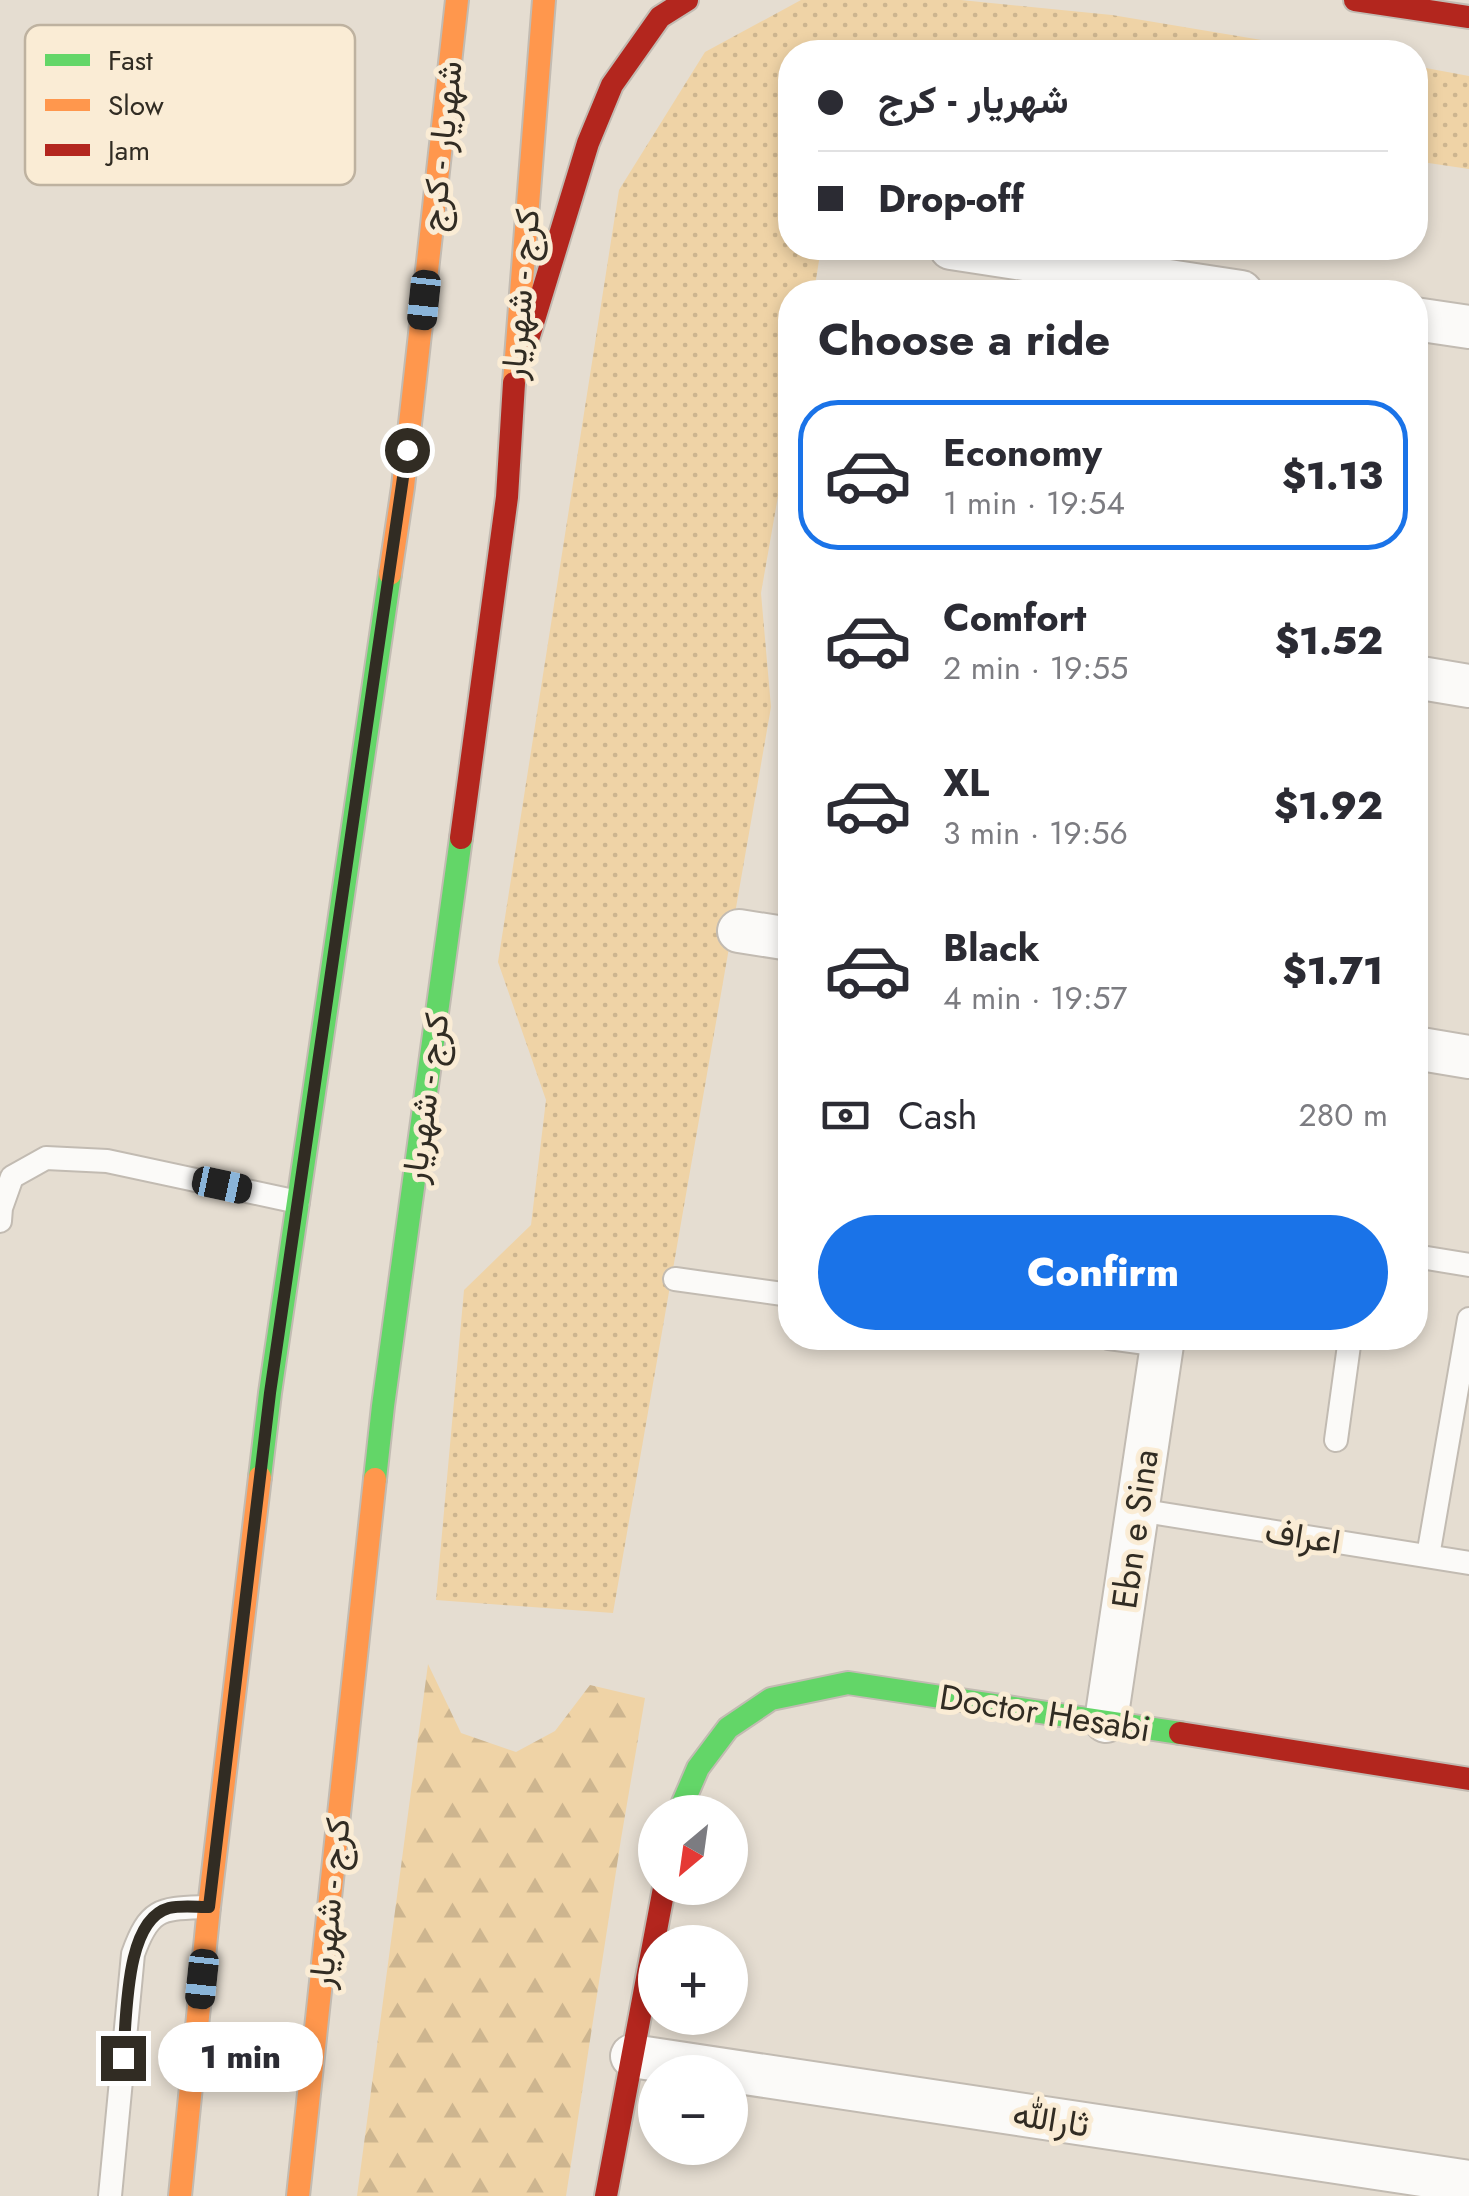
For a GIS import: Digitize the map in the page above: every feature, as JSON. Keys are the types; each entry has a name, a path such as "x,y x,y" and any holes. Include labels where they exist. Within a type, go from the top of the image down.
{"main road":[{"name":"شهریار - کرج","path":"180,2196 209,1907 270,1393 403,488 458,0"},
{"name":"کرج - شهریار","path":"298,2196 383,1406 506,497 544,0"},
{"path":"512,392 588,143 612,85 660,17 687,0"},
{"path":"1354,0 1469,17"},
{"name":"Doctor Hesabi","path":"686,1795 698,1768 728,1728 771,1700 848,1684 1469,1779"},
{"path":"606,2196 661,1905"}],"street":[{"path":"1030,260 1162,280"},
{"path":"1428,321 1469,327"},
{"path":"1428,679 1469,686"},
{"path":"740,931 778,938"},
{"path":"1428,1050 1469,1057"},
{"name":"Ebn e Sina","path":"1106,1721 1161,1350"},
{"name":"ثارالله","path":"632,2056 1413,2185 1469,2182"}],"lane":[{"path":"0,1221 12,1177 46,1158 107,1161 298,1202"},
{"path":"1428,1258 1469,1265"},
{"path":"675,1279 778,1292"},
{"path":"1428,1556 1469,1319"},
{"path":"1336,1440 1348,1350"},
{"name":"اعراف","path":"1138,1510 1469,1563"},
{"path":"110,2196 133,1954 150,1918 168,1908 209,1907"}],"green space":[{"path":"801,0 961,0 1112,15 1261,40 778,40 778,260 819,260 816,280 778,280 778,496 761,593 771,707 613,1613 436,1600 464,1290 531,1225 546,1100 498,962 619,190 705,52"},
{"path":"1428,68 1469,76 1469,169 1428,163"},
{"path":"428,1664 461,1733 516,1752 555,1731 590,1685 645,1698 566,2196 357,2196"}],"traffic: fast":[{"path":"260,1477 390,574"},
{"path":"375,1479 461,838"},
{"path":"686,1795 698,1768 728,1728 771,1699 848,1683 1180,1733"}],"traffic: slow":[{"path":"390,574 457,0"},
{"path":"514,383 544,0"},
{"path":"180,2196 209,1907 260,1477"},
{"path":"298,2196 375,1479"}],"traffic: jam":[{"path":"529,336 588,143 612,85 660,17 687,0"},
{"path":"1355,0 1469,17"},
{"path":"461,838 507,497 514,383"},
{"path":"1180,1733 1469,1779"},
{"path":"606,2196 661,1905"}],"route":[{"path":"123,2058 133,1954 141,1932 150,1918 168,1908 209,1907 270,1393 407,450"}]}
